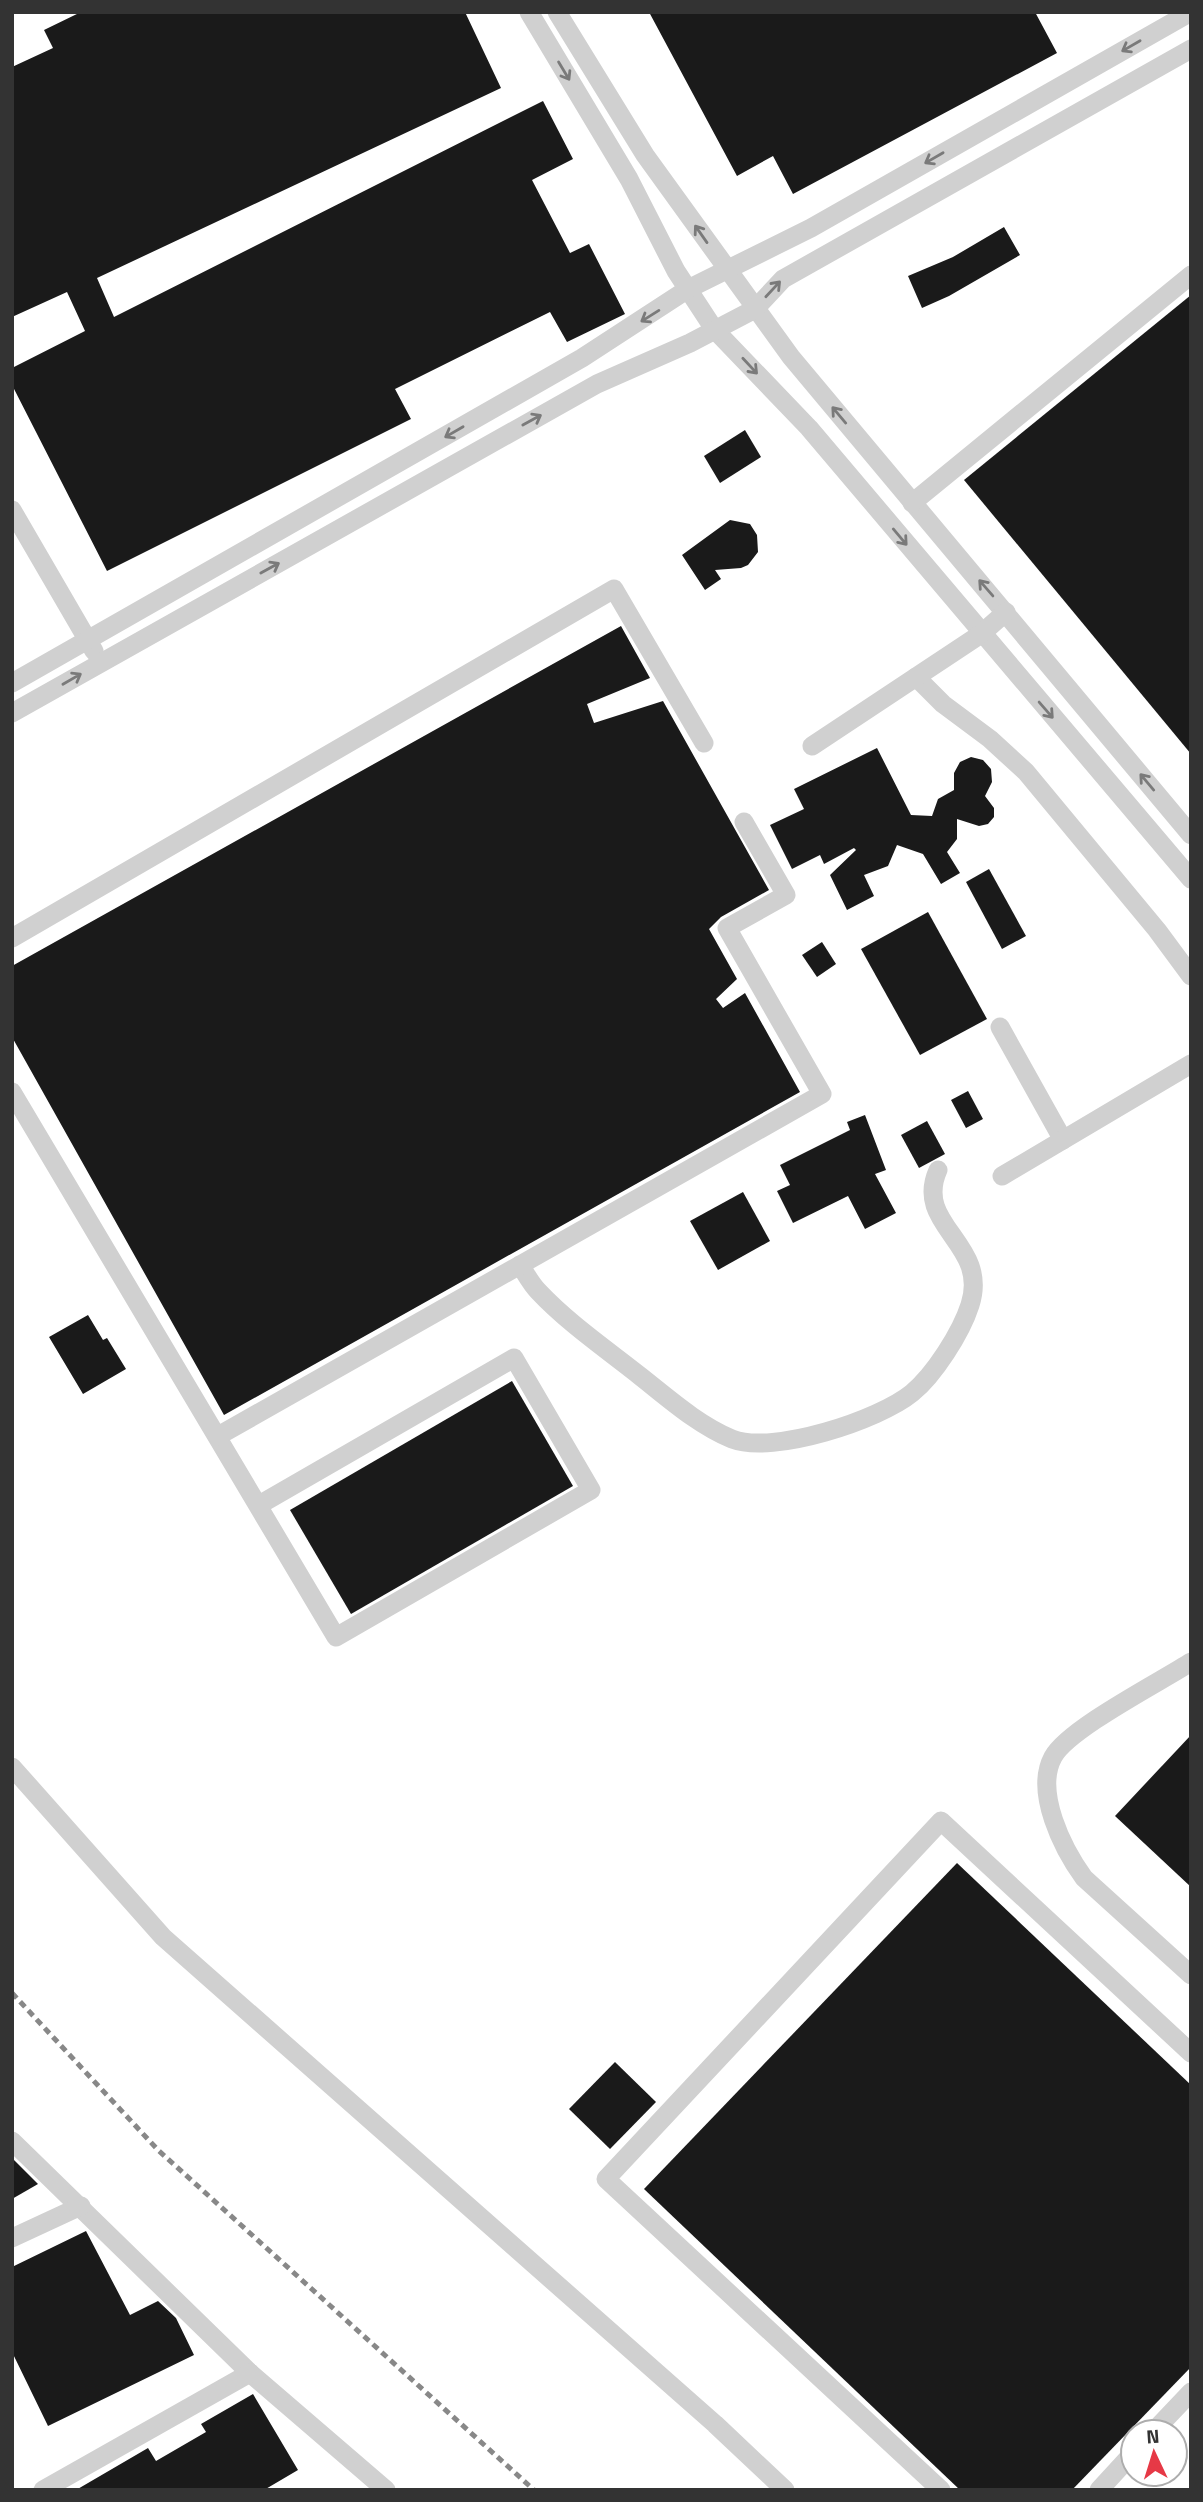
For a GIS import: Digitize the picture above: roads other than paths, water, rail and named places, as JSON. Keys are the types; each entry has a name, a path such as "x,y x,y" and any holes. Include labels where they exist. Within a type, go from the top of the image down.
{"street":[{"path":"529,12 629,179 688,289 714,328 809,428 1191,879"},
{"path":"557,12 645,155 754,309 912,503 1191,835"},
{"path":"12,683 582,358 663,308 688,289 811,228 1191,12"},
{"path":"12,713 597,384 690,344 714,328 754,309 783,279 1191,49"},
{"path":"912,503 1191,275"},
{"path":"12,510 101,663"},
{"path":"12,938 614,589 704,743"},
{"path":"811,746 981,634 1006,612"},
{"path":"916,677 943,704 990,739 1026,772 1157,930 1191,976"},
{"path":"218,1436 822,1094 727,928 786,895 744,822"},
{"path":"1000,1027 1063,1140"},
{"path":"1002,1176 1191,1064"},
{"path":"12,1092 337,1637 591,1490 514,1358 259,1505"},
{"path":"520,1265 537,1290 575,1323 705,1424 733,1439 747,1443 794,1441 875,1414 902,1400 933,1372 965,1317 973,1290 972,1268 935,1209 932,1189 938,1170"},
{"path":"1191,1662 1069,1738 1052,1758 1047,1776 1056,1828 1072,1861 1084,1878 1191,1975"},
{"path":"12,1767 163,1937 715,2424 785,2490"},
{"path":"941,2490 606,2179 941,1821 1191,2053"},
{"path":"12,2141 250,2373 386,2490"},
{"path":"12,2238 81,2206"},
{"path":"43,2490 250,2373"},
{"path":"1166,2418 1191,2392"},
{"path":"1099,2490 1119,2468"}],"railway":[{"path":"12,1993 158,2150 534,2490"}]}
